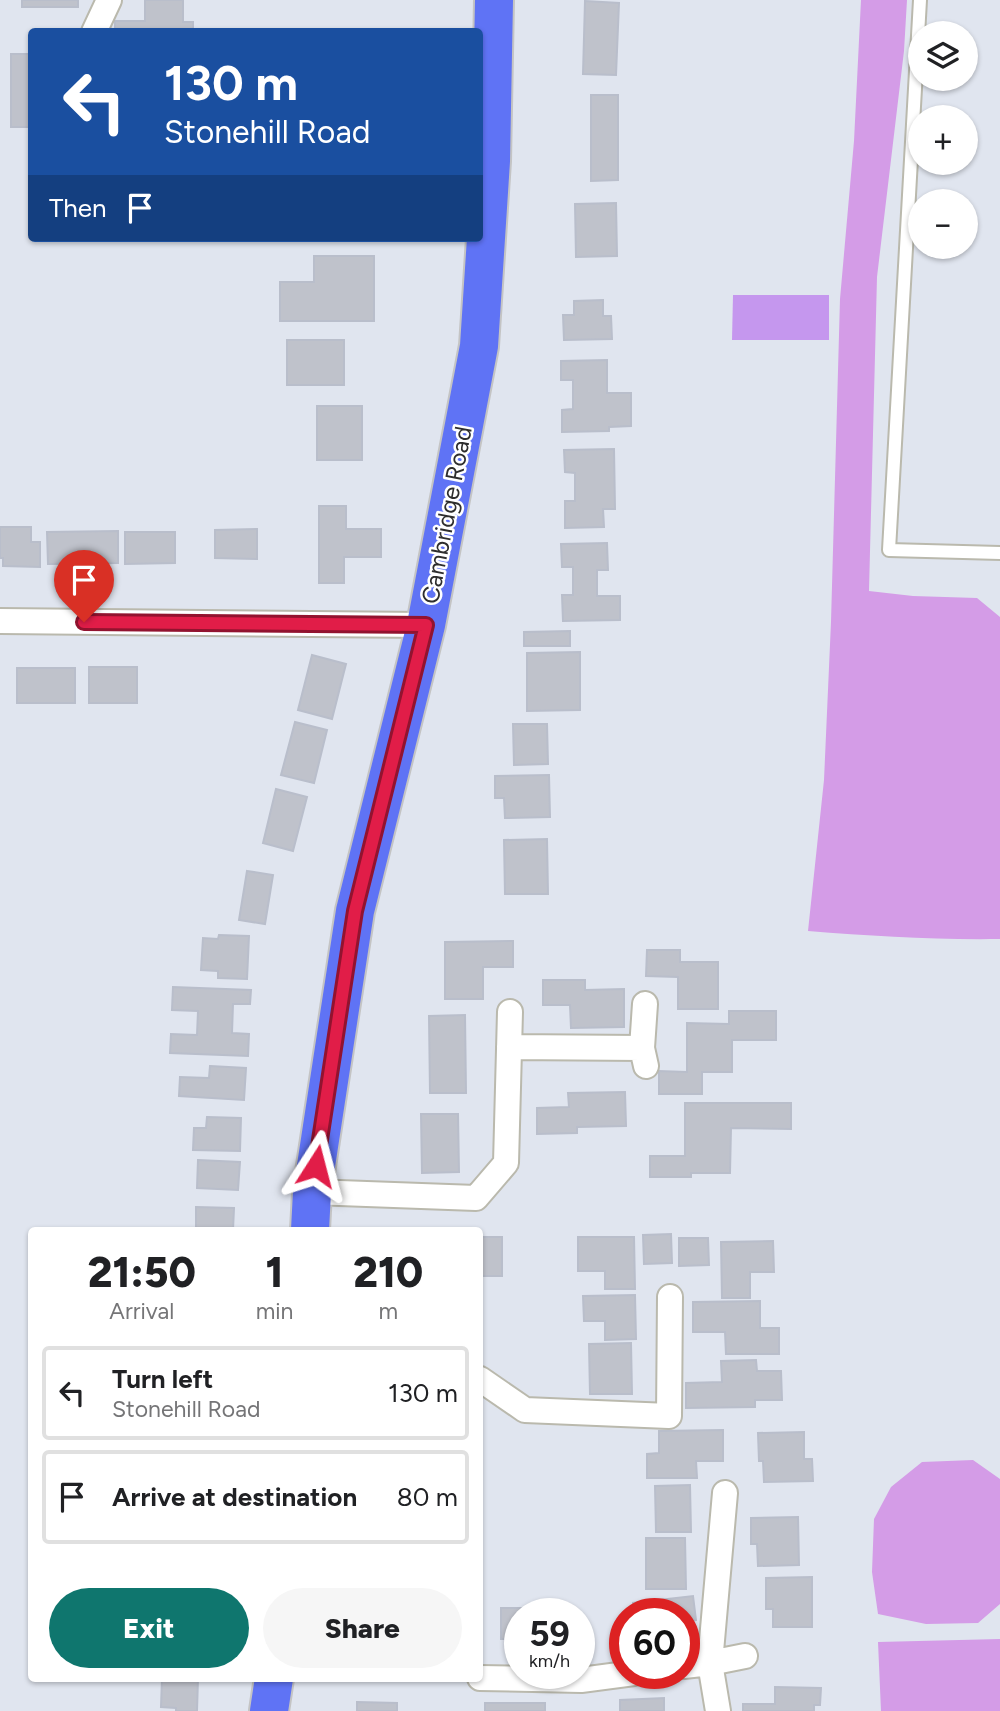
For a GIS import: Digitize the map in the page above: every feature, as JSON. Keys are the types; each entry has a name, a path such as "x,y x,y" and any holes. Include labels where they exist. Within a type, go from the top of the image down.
{"main road":[{"name":"Cambridge Road","path":"310,1227 312,1192 355,911 426,625 479,346 491,161 494,0"},
{"path":"269,1711 273,1682"}],"street":[{"path":"96,28 109,0"},
{"path":"0,621 426,625"},
{"path":"509,1048 644,1057 645,1004"},
{"path":"312,1192 476,1198 506,1163 510,1012"},
{"path":"483,1381 525,1410 669,1416 670,1297"},
{"path":"718,1711 710,1663 725,1493"},
{"path":"700,1665 744,1657"},
{"path":"483,1678 581,1680 609,1676"}],"lane":[{"path":"920,0 888,550 1000,553"}],"shaded area":[{"path":"861,0 907,0 904,51 877,277 869,591 913,596 977,598 1000,617 1000,939 808,931 824,780 840,299 854,141"},
{"path":"733,295 829,295 829,340 732,340"},
{"path":"973,1460 1000,1479 1000,1604 978,1623 926,1624 878,1614 872,1572 874,1519 891,1487 922,1462"},
{"path":"1000,1639 1000,1711 881,1711 878,1642"}],"building":[{"path":"22,0 78,0 78,7 22,7"},
{"path":"145,0 183,0 183,22 193,22 193,28 115,28 115,21 145,21"},
{"path":"585,1 619,3 616,75 583,74"},
{"path":"11,54 28,54 28,127 11,127"},
{"path":"591,95 618,95 618,180 591,181"},
{"path":"616,203 617,256 576,257 575,204"},
{"path":"314,256 374,256 374,321 280,321 280,282 314,282"},
{"path":"603,300 603,316 611,316 612,339 564,340 563,315 574,315 574,301"},
{"path":"287,340 344,340 344,385 287,385"},
{"path":"607,360 607,393 631,393 631,426 609,427 609,431 562,432 562,410 573,409 573,380 561,380 561,361"},
{"path":"317,406 362,406 362,460 317,460"},
{"path":"614,449 615,509 603,509 604,527 565,528 565,501 575,501 575,473 565,472 564,450"},
{"path":"319,506 346,506 346,529 381,529 381,557 344,557 344,583 319,583"},
{"path":"0,527 31,527 31,542 40,542 40,567 3,566 3,558 0,558"},
{"path":"257,529 257,559 215,558 215,530"},
{"path":"118,531 118,563 48,564 47,532"},
{"path":"125,532 175,532 175,563 125,564"},
{"path":"607,543 608,570 597,570 597,596 620,596 620,620 563,621 562,595 573,595 573,567 562,567 561,544"},
{"path":"570,631 570,646 524,646 524,632"},
{"path":"580,652 580,710 527,711 527,653"},
{"path":"312,655 346,664 332,719 298,710"},
{"path":"89,667 137,667 137,703 89,703"},
{"path":"17,668 75,668 75,703 17,703"},
{"path":"295,722 327,730 314,783 281,775"},
{"path":"513,724 547,724 548,764 514,765"},
{"path":"549,775 550,817 505,818 504,798 495,798 495,776"},
{"path":"276,789 307,797 293,851 263,843"},
{"path":"547,839 548,894 505,894 504,840"},
{"path":"247,871 273,875 265,924 239,920"},
{"path":"219,935 249,936 247,979 218,978 218,971 201,970 203,938 218,939"},
{"path":"513,941 513,967 483,967 483,999 445,999 445,942"},
{"path":"647,950 680,950 680,962 718,962 718,1009 678,1009 678,977 646,976"},
{"path":"543,980 585,980 585,990 624,989 624,1027 571,1028 570,1005 543,1005"},
{"path":"173,987 251,990 250,1004 233,1004 232,1033 249,1034 248,1056 170,1053 171,1034 197,1035 198,1011 172,1010"},
{"path":"729,1011 776,1011 776,1040 732,1040 732,1072 702,1072 702,1094 659,1094 659,1071 687,1072 687,1023 729,1024"},
{"path":"465,1015 466,1093 430,1093 429,1016"},
{"path":"210,1066 246,1068 244,1100 179,1096 180,1077 209,1078"},
{"path":"625,1092 626,1126 577,1127 577,1133 537,1134 537,1108 569,1107 568,1093"},
{"path":"685,1103 791,1103 791,1129 731,1128 730,1173 650,1177 650,1156 685,1156"},
{"path":"421,1114 458,1114 459,1172 422,1173"},
{"path":"207,1117 241,1118 240,1151 193,1150 194,1128 206,1128"},
{"path":"198,1160 240,1162 238,1190 197,1188"},
{"path":"196,1207 234,1208 233,1227 196,1227"},
{"path":"671,1234 672,1263 644,1264 643,1235"},
{"path":"483,1237 502,1237 502,1276 483,1276"},
{"path":"578,1237 634,1237 635,1289 605,1289 605,1271 578,1271"},
{"path":"679,1238 708,1238 709,1265 679,1266"},
{"path":"773,1241 774,1272 750,1272 750,1298 722,1298 721,1242"},
{"path":"635,1295 636,1339 605,1340 605,1321 584,1321 583,1296"},
{"path":"760,1301 760,1328 779,1328 779,1354 726,1354 725,1332 693,1332 693,1302"},
{"path":"631,1343 632,1394 590,1394 589,1344"},
{"path":"756,1360 757,1371 781,1371 782,1400 755,1400 755,1407 686,1408 686,1383 722,1382 721,1361"},
{"path":"723,1430 723,1461 696,1461 697,1478 647,1478 647,1454 659,1453 659,1431"},
{"path":"804,1432 804,1459 812,1459 813,1481 764,1482 763,1461 759,1461 758,1433"},
{"path":"690,1485 691,1532 656,1532 655,1486"},
{"path":"798,1517 799,1565 758,1566 757,1544 751,1544 751,1518"},
{"path":"646,1538 685,1538 686,1589 646,1589"},
{"path":"812,1577 812,1627 773,1627 773,1609 766,1609 766,1578"},
{"path":"501,1608 504,1608 504,1639 501,1639"},
{"path":"162,1682 198,1682 197,1711 176,1711 176,1708 161,1707"},
{"path":"775,1687 821,1688 820,1705 814,1705 814,1711 743,1711 743,1704 775,1704"},
{"path":"664,1698 664,1711 620,1711 620,1700"},
{"path":"357,1702 397,1703 397,1711 357,1711"},
{"path":"485,1703 545,1703 545,1711 485,1711"}],"route":[{"path":"84,622 426,625 355,911 316,1166"}]}
